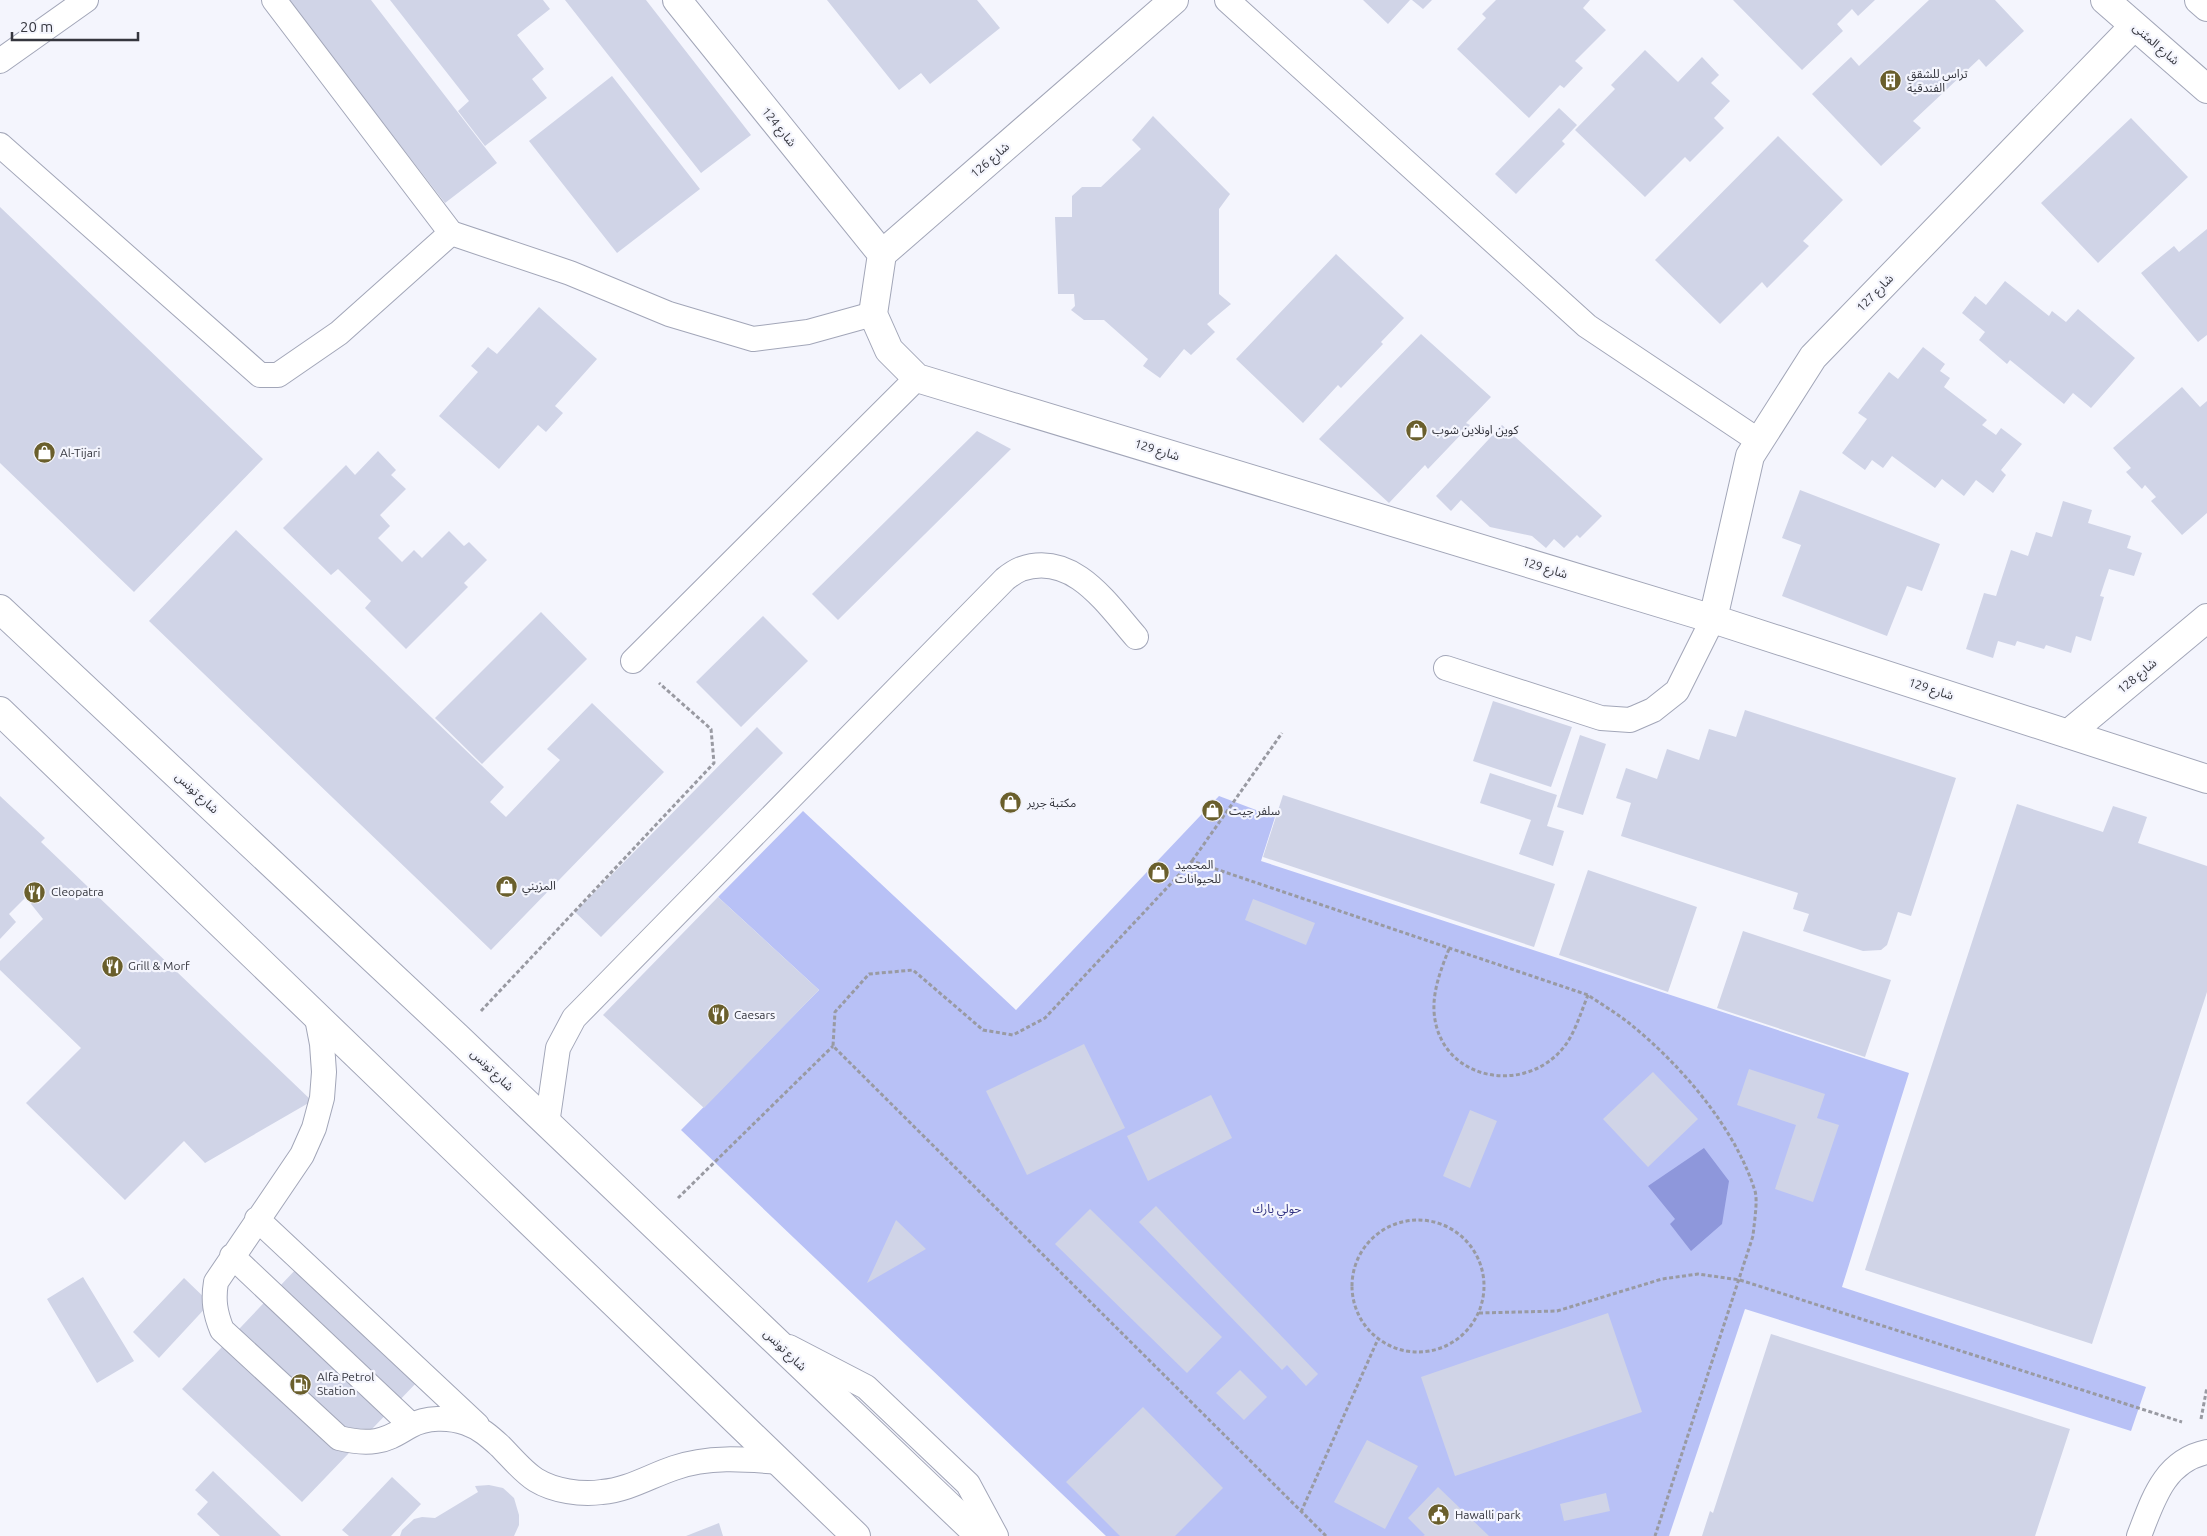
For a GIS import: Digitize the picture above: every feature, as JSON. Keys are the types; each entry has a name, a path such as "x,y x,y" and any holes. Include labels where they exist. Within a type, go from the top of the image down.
{"street":[{"name":"شارع 124","path":"677,0 882,254"},
{"name":"شارع 126","path":"882,254 1174,0"},
{"name":"شارع المثنى","path":"2105,0 2207,89"},
{"path":"2200,0 2207,7"},
{"name":"شارع 127","path":"1713,618 1750,456 1813,356 2134,26"},
{"path":"873,314 882,254"},
{"name":"شارع 129","path":"873,314 889,350 917,378 1713,618 2207,779"},
{"name":"شارع تونس","path":"0,609 457,1037 980,1536"},
{"name":"شارع 128","path":"2068,734 2207,618"},
{"path":"0,711 856,1536"},
{"path":"830,1509 845,1536"}],"lane":[{"path":"0,61 86,0"},
{"path":"274,0 451,233 570,273 669,314 753,339 808,332 873,314"},
{"path":"1227,0 1587,326 1759,441"},
{"path":"0,145 260,375 278,376 339,333 451,233"},
{"path":"633,661 917,378"},
{"path":"547,1124 558,1048 574,1018 1005,578 1021,569 1041,566 1060,567 1083,578 1136,637"},
{"path":"1446,668 1601,718 1630,720 1653,710 1677,691 1713,618"},
{"path":"317,1018 322,1044 324,1072 322,1098 314,1128 302,1155 216,1282 213,1300 216,1316 222,1330 339,1438 357,1442 377,1441 395,1436 411,1425 429,1420 447,1419 465,1422 482,1429"},
{"path":"258,1219 535,1480 556,1488 578,1492 602,1492 626,1488 675,1467 706,1460 737,1458 779,1462"},
{"path":"232,1256 411,1425"},
{"path":"774,1339 866,1387 968,1484 996,1536"},
{"path":"2139,1536 2161,1483 2172,1469 2187,1459 2207,1452"}],"path":[{"path":"457,1037 714,763 711,729 633,661"},
{"path":"651,1223 833,1046 836,1012 869,974 913,970 983,1030 1013,1035 1045,1018 1192,861 1282,733"},
{"path":"1192,861 1588,995 1628,1022 1663,1055 1695,1089 1731,1136 1756,1192 1753,1236 1655,1536"},
{"path":"1448,949 1438,978 1434,1011 1439,1034 1453,1056 1480,1074 1512,1077 1542,1068 1564,1046 1588,995"},
{"path":"833,1046 1326,1536"},
{"path":"1404,1220 1435,1221 1462,1235 1479,1258 1486,1285 1479,1313 1462,1336 1436,1351 1406,1352 1378,1339 1358,1316 1351,1287 1358,1257 1376,1233 1404,1220"},
{"path":"1479,1313 1558,1311 1662,1279 1698,1274 1740,1280 2190,1425"},
{"path":"1301,1512 1378,1339"}],"green space":[{"name":"حولي بارك","path":"1219,796 1275,817 1261,861 1909,1073 1842,1287 2146,1387 2131,1431 1745,1309 1669,1536 1106,1536 681,1130 819,990 718,897 803,811 1016,1010"}],"shaded area":[{"path":"1704,1148 1729,1181 1722,1224 1691,1251 1670,1224 1675,1219 1648,1186"}],"building":[{"path":"288,0 371,0 497,163 445,203"},
{"path":"390,0 543,0 550,9 517,35 544,69 532,79 547,98 485,146 458,111 469,101"},
{"path":"565,0 646,0 751,135 701,173"},
{"path":"827,0 977,0 1000,28 930,84 921,73 899,90"},
{"path":"1363,0 1410,0 1388,24"},
{"path":"1412,0 1432,0 1423,9"},
{"path":"1496,0 1590,0 1583,8 1606,30 1575,61 1583,68 1564,88 1560,85 1529,118 1457,49 1486,18 1482,14"},
{"path":"1733,0 1875,0 1858,16 1852,9 1837,24 1843,31 1802,70"},
{"name":"تراس للشقق الفندقية","path":"1929,0 1995,0 2024,31 1986,67 1979,59 1913,121 1921,128 1881,166 1812,94 1851,57 1859,66"},
{"path":"1645,50 1678,82 1702,57 1719,75 1711,83 1730,101 1714,118 1724,128 1690,162 1685,157 1645,197 1575,130 1615,89 1611,85"},
{"path":"612,76 700,189 617,253 529,141"},
{"path":"1559,108 1577,125 1562,141 1565,144 1516,194 1495,174"},
{"path":"1153,116 1230,194 1219,209 1219,294 1231,304 1207,324 1215,332 1191,355 1184,349 1160,378 1143,366 1148,359 1104,320 1084,320 1071,310 1075,306 1074,294 1058,294 1055,217 1072,217 1072,196 1082,187 1101,187 1141,149 1132,140"},
{"path":"2131,118 2188,177 2098,263 2041,203"},
{"path":"1778,136 1843,200 1803,241 1809,246 1767,288 1762,282 1720,324 1655,260"},
{"path":"0,207 263,459 134,592 0,463"},
{"path":"2207,229 2207,335 2198,342 2141,273 2174,246 2179,252"},
{"path":"1336,254 1404,318 1381,342 1383,344 1341,388 1338,385 1303,423 1236,359"},
{"path":"2005,281 2049,316 2052,311 2066,322 2078,309 2135,358 2091,408 2073,393 2064,404 2010,360 2007,364 1979,340 1985,332 1962,313 1975,296 1986,305"},
{"path":"539,307 597,359 555,406 563,413 546,432 538,425 499,469 439,416 478,372 471,366 488,347 497,354"},
{"path":"1421,334 1491,397 1466,423 1470,425 1428,469 1425,465 1389,503 1319,439"},
{"path":"1923,347 1945,364 1940,371 1950,378 1944,387 1987,420 1982,425 1996,435 2001,428 2022,444 2001,470 2006,475 1993,493 1976,480 1964,496 1942,479 1935,488 1892,456 1883,468 1872,460 1865,470 1842,453 1867,419 1858,413 1889,372 1898,379"},
{"path":"2182,387 2200,407 2207,401 2207,513 2182,535 2151,501 2156,497 2145,485 2142,489 2126,472 2131,468 2113,448"},
{"path":"1502,425 1602,516 1580,538 1577,535 1564,548 1554,539 1546,548 1532,536 1490,527 1461,500 1451,511 1436,496"},
{"path":"977,431 1011,449 838,620 812,594"},
{"path":"378,451 396,470 391,475 406,489 380,515 390,526 378,538 402,562 414,550 422,558 449,531 464,546 469,542 487,560 464,583 468,587 406,649 365,608 371,601 338,569 331,575 283,528 346,465 355,475"},
{"path":"1800,490 1940,544 1922,591 1907,586 1887,636 1782,596 1801,545 1782,538"},
{"path":"2063,501 2092,510 2088,523 2131,536 2127,548 2142,553 2134,576 2109,569 2100,596 2104,597 2091,641 2076,636 2071,653 2046,645 2044,649 2017,641 2015,646 1998,641 1993,658 1966,649 1984,593 1996,596 2011,550 2028,556 2036,532 2052,537"},
{"path":"236,530 504,787 490,802 506,817 560,760 547,749 592,703 664,772 491,950 149,621"},
{"path":"541,612 587,659 482,764 435,718"},
{"path":"763,616 808,661 741,727 696,682"},
{"path":"1493,701 1572,727 1551,787 1473,761"},
{"path":"1745,710 1956,778 1911,916 1898,912 1887,945 1881,950 1863,951 1803,931 1809,914 1793,909 1798,893 1621,836 1631,803 1616,798 1626,768 1657,779 1667,749 1699,760 1709,729 1736,737"},
{"path":"757,727 783,753 601,937 575,912"},
{"path":"1580,735 1606,744 1583,815 1557,807"},
{"path":"1490,773 1557,795 1547,826 1564,831 1553,866 1519,854 1531,820 1480,803"},
{"path":"1283,795 1555,884 1534,947 1263,857"},
{"path":"0,796 45,838 41,842 312,1101 205,1163 184,1141 125,1200 26,1103 81,1048 0,970 0,961 43,919 31,904 28,895 9,914 16,922 0,939"},
{"path":"2017,804 2103,832 2113,806 2147,817 2138,843 2207,866 2207,992 2092,1344 1865,1270"},
{"path":"1588,870 1697,907 1668,992 1559,955"},
{"path":"718,897 819,990 704,1108 603,1015"},
{"path":"1253,899 1315,923 1306,945 1245,920"},
{"path":"1743,931 1891,980 1865,1057 1717,1008"},
{"path":"1084,1044 1125,1128 1027,1175 986,1091"},
{"path":"1749,1069 1825,1094 1817,1118 1839,1125 1813,1202 1775,1189 1796,1125 1737,1105"},
{"path":"1653,1072 1698,1119 1648,1167 1603,1119"},
{"path":"1211,1095 1232,1138 1148,1181 1127,1136"},
{"path":"1470,1110 1497,1121 1470,1188 1443,1176"},
{"path":"1156,1206 1318,1374 1306,1386 1287,1365 1282,1370 1139,1222"},
{"path":"1090,1209 1222,1337 1187,1373 1055,1244"},
{"path":"896,1220 926,1249 867,1283"},
{"name":"Alfa Petrol Station","path":"299,1266 419,1380 302,1502 182,1389"},
{"path":"83,1277 134,1361 97,1383 47,1299"},
{"path":"184,1278 210,1303 159,1358 133,1332"},
{"path":"1608,1313 1642,1412 1455,1476 1421,1377"},
{"path":"1771,1334 2070,1429 2035,1536 1702,1536 1710,1511 1713,1513"},
{"path":"1240,1370 1267,1397 1244,1420 1216,1393"},
{"path":"1143,1407 1223,1488 1175,1536 1120,1536 1066,1482"},
{"path":"1367,1440 1418,1466 1385,1529 1334,1502"},
{"path":"213,1471 281,1536 220,1536 197,1514 208,1502 195,1490"},
{"path":"392,1477 421,1504 391,1536 349,1536 342,1530"},
{"path":"489,1485 503,1488 514,1498 519,1515 519,1525 514,1536 400,1536 402,1530 414,1519 422,1517 435,1518 478,1492 475,1486"},
{"path":"1438,1487 1489,1536 1423,1536 1425,1535 1408,1518"},
{"path":"1606,1493 1610,1511 1564,1521 1560,1504"},
{"path":"719,1523 723,1536 686,1536"}],"place":[{"name":"تراس للشقق الفندقية","path":"1891,81"},
{"name":"كوين اونلاين شوب","path":"1416,430"},
{"name":"Al-Tijari","path":"44,453"},
{"name":"مكتبة جرير","path":"1011,803"},
{"name":"سلفر جيت","path":"1213,811"},
{"name":"المحميد للحيوانات","path":"1159,872"},
{"name":"المزيني","path":"506,886"},
{"name":"Cleopatra","path":"35,892"},
{"name":"Grill & Morf","path":"112,966"},
{"name":"Caesars","path":"718,1015"},
{"name":"Alfa Petrol Station","path":"301,1384"},
{"name":"Hawalli park","path":"1439,1515"}]}
